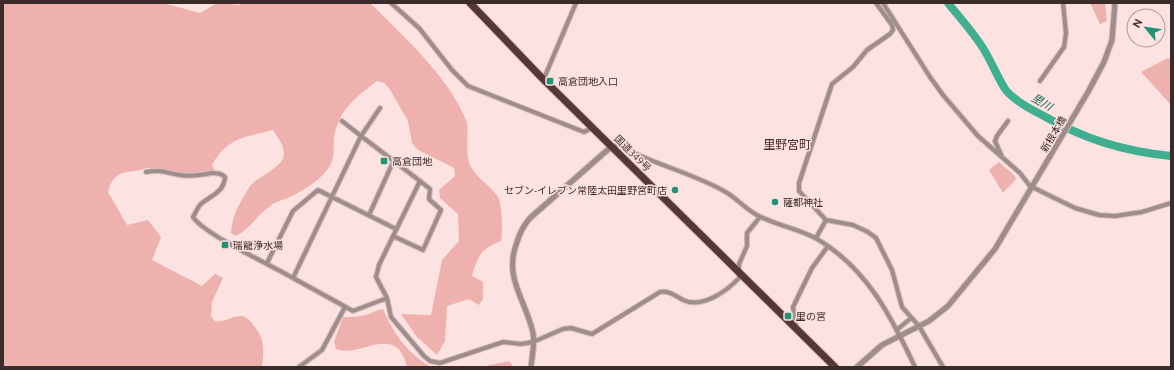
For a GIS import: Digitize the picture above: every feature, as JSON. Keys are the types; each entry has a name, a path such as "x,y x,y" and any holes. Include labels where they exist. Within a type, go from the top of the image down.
{"highway":[{"name":"国道349号","path":"470,3 592,128 835,367"}],"street":[{"path":"391,3 419,28 452,70 468,86 584,132 592,128"},
{"path":"542,78 545,76 576,3"},
{"path":"876,3 892,25"},
{"path":"883,3 922,65 943,95 978,136 1033,186 1075,208 1099,216 1114,216 1142,212 1171,203"},
{"path":"1040,81 1064,47 1066,33 1063,3"},
{"name":"新根本橋","path":"857,367 882,345 919,326 948,306 963,290 1008,230 1104,62 1110,45 1114,26 1115,3"},
{"path":"886,7 892,25 890,34 867,50 853,67 832,84 799,183 799,191 826,220 852,225 868,232 876,238 892,270 902,307 919,326 943,367"},
{"path":"293,278 333,198 361,136 380,108"},
{"path":"342,121 430,189 429,199 441,210 423,250 393,236"},
{"path":"1003,158 995,141 1008,121"},
{"path":"531,367 533,334 515,284 512,271 514,249 521,228 530,218 612,146 618,145 724,191 760,217 816,238 828,246 857,271 884,306 898,329 915,367"},
{"path":"369,215 394,160"},
{"path":"146,172 158,170 191,176 217,173 223,175 225,182 221,190 216,195 202,203 194,217 197,222 228,242 353,311 387,298"},
{"path":"420,181 376,271 376,277 387,298 391,317 424,356 435,363 440,364 482,351 503,342 521,344 533,342 555,332 571,328 592,334 652,295 660,292 672,293 689,301 696,302 706,300 730,287 739,278 739,264 747,246 747,233 760,217"},
{"path":"267,263 293,211 318,190 396,229"},
{"path":"816,238 826,220"},
{"path":"796,329 793,307 812,268 828,246"},
{"path":"299,367 322,350 345,307"},
{"path":"898,329 911,318"}],"shaded area":[{"path":"3,3 163,3 200,13 217,3 240,5 241,3 370,3 424,57 448,88 466,120 467,153 470,165 476,174 498,197 502,219 501,241 484,250 478,258 472,276 483,282 483,299 479,305 469,299 447,306 445,341 437,355 417,337 401,314 431,315 442,260 459,241 458,214 440,198 439,190 455,176 454,168 418,150 412,143 408,121 389,88 384,83 377,81 361,93 344,111 334,137 332,161 323,175 300,192 271,205 260,214 249,227 235,236 231,233 234,218 249,187 276,167 284,155 283,148 273,130 245,137 224,149 212,165 215,171 210,177 195,176 157,168 147,168 120,174 114,178 110,186 108,192 127,225 148,220 161,237 152,260 202,286 215,274 223,278 212,302 211,316 215,321 219,321 242,316 252,323 263,344 262,367 3,367"},
{"path":"1090,3 1105,3 1107,21 1100,24"},
{"path":"1168,58 1171,61 1171,105 1141,72"},
{"path":"999,162 1015,176 1016,179 1003,193 989,170"},
{"path":"383,309 391,326 402,342 415,356 431,367 407,367 402,353 395,346 386,344 376,344 356,350 345,351 336,349 334,342 343,317 362,316"},
{"path":"509,361 514,367 481,367"}],"waterway":[{"name":"里川","path":"948,3 979,42 1005,89 1012,97 1022,104 1073,131 1104,143 1136,151 1171,156"}],"place":[{"name":"高倉団地入口","path":"550,81"},
{"name":"高倉団地","path":"384,161"},
{"name":"セブン-イレブン常陸太田里野宮町店","path":"675,190"},
{"name":"薩都神社","path":"775,202"},
{"name":"瑞龍浄水場","path":"225,245"},
{"name":"里の宮","path":"788,316"}],"district":[{"name":"里野宮町","path":"787,145"}]}
